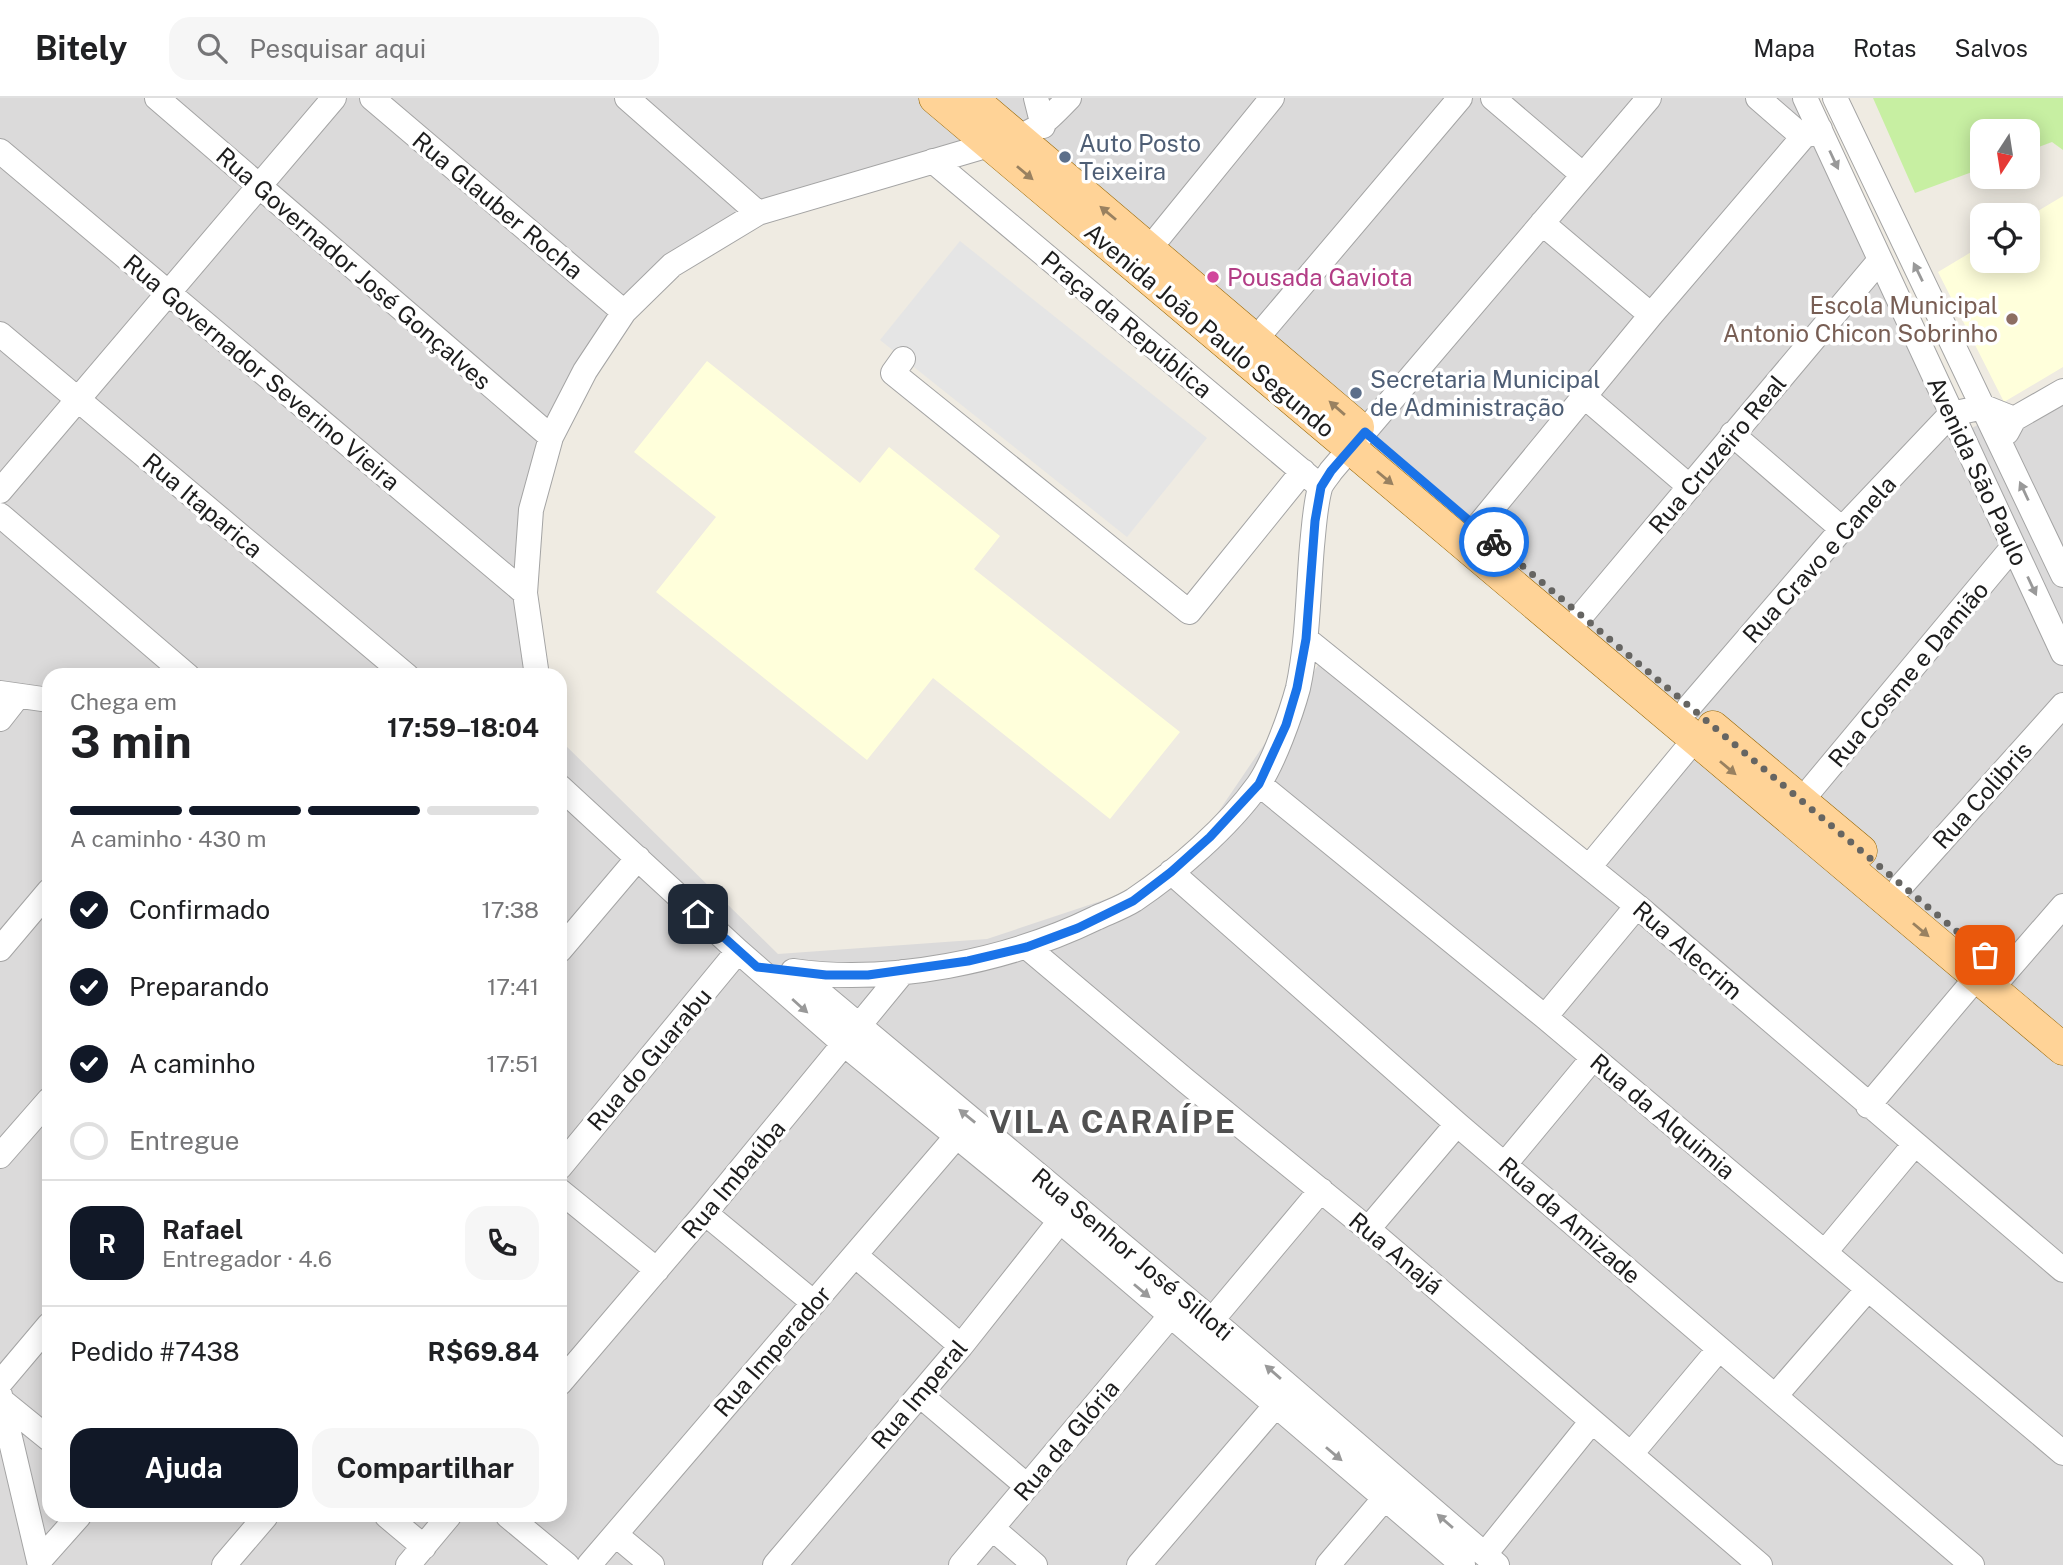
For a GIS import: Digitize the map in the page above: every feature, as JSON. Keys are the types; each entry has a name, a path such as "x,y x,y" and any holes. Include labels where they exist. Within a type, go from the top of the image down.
{"main road":[{"name":"Avenida João Paulo Segundo","path":"935,98 1017,136 1695,740 1991,980 2063,1021"},
{"name":"Avenida João Paulo Segundo","path":"971,98 1256,339 1358,440 1477,527 1901,886 1991,980 2063,1049"}],"street":[{"name":"Rua Governador José Gonçalves","path":"157,98 551,437"},
{"path":"0,491 334,98"},
{"name":"Rua Glauber Rocha","path":"372,98 624,312"},
{"path":"627,98 758,213"},
{"path":"1017,136 1036,98"},
{"path":"536,668 524,593 531,510 551,437 585,371 624,312 672,265 758,213 1017,136 1069,98"},
{"path":"1150,248 1272,98"},
{"path":"1256,339 1460,98"},
{"path":"1493,98 1582,174"},
{"path":"903,359 893,373 1095,524 1189,612 1312,479 1358,440 1648,98"},
{"path":"1477,527 1651,315 1812,133 1758,98"},
{"name":"Avenida São Paulo","path":"1805,98 1812,133 1880,260 2063,653"},
{"name":"Avenida São Paulo","path":"1835,98 2063,575"},
{"name":"Rua Governador Severino Vieira","path":"0,151 524,593"},
{"name":"Praça da República","path":"933,161 1312,479"},
{"path":"1542,223 1651,315"},
{"name":"Rua Cruzeiro Real","path":"1581,616 1880,260"},
{"name":"Rua Itaparica","path":"0,334 397,668"},
{"path":"1971,458 2001,443 2014,419 2063,391"},
{"path":"1585,397 1690,487"},
{"path":"1951,414 1984,407 2014,419"},
{"name":"Rua Cravo e Canela","path":"1689,708 1842,529 1951,414"},
{"path":"1732,433 1842,529"},
{"path":"747,959 793,971 826,975 903,972 968,961 1027,947 1078,928 1133,901 1171,872 1210,837 1259,784 1286,725 1297,688 1306,639 1315,521 1312,479"},
{"path":"0,515 179,668"},
{"name":"Rua Cosme e Damião","path":"1802,800 2013,547"},
{"name":"Rua Alecrim","path":"1306,639 1637,906 2063,1270"},
{"path":"0,719 9,695 42,699"},
{"name":"Rua Colibris","path":"1901,886 2063,705"},
{"path":"1589,867 1695,740"},
{"name":"Rua da Alquimia","path":"1259,784 1545,1017 2063,1453"},
{"name":"Rua Senhor José Silloti","path":"567,793 747,959 852,1035 1212,1320 1392,1489"},
{"path":"567,942 638,858"},
{"name":"Rua da Amizade","path":"1171,872 1457,1124 1972,1565"},
{"path":"0,949 42,899"},
{"path":"1545,1017 1637,906"},
{"path":"1868,1106 2063,906"},
{"name":"Rua Anajá","path":"1027,947 1368,1229 1760,1565"},
{"name":"Rua do Guarabu","path":"567,1159 747,959"},
{"name":"Rua Senhor José Silloti","path":"793,971 852,1035 956,1137 1060,1221 1276,1405 1392,1489 1481,1562"},
{"name":"Rua Imbaúba","path":"567,1376 903,972"},
{"path":"1504,1164 1592,1058"},
{"path":"0,1156 42,1108"},
{"path":"1368,1229 1457,1124"},
{"name":"Rua Imperador","path":"589,1565 956,1137"},
{"path":"1825,1252 1914,1145"},
{"path":"1212,1320 1321,1190"},
{"path":"567,1197 657,1270"},
{"path":"705,1213 814,1303"},
{"name":"Rua Imperal","path":"775,1565 961,1346 1060,1221"},
{"path":"855,1255 961,1346"},
{"path":"1776,1395 1868,1289"},
{"name":"Rua da Glória","path":"961,1565 1171,1315"},
{"path":"40,1563 8,1466 0,1393 42,1335"},
{"path":"1631,1454 1719,1349"},
{"path":"0,1393 42,1432"},
{"path":"920,1395 1027,1486"},
{"path":"1139,1565 1276,1405"},
{"path":"1481,1562 1591,1421"},
{"path":"1328,1565 1392,1489"},
{"path":"40,1563 74,1522"},
{"path":"224,1565 261,1522"},
{"path":"391,1522 416,1556 444,1522"},
{"path":"515,1522 567,1565"},
{"path":"992,1528 1035,1565"},
{"path":"615,1535 652,1565"}],"shaded area":[{"path":"0,98 1811,98 1972,428 2063,378 2063,1565 0,1565","holes":["1002,142 1691,724 1589,858 1331,646 1204,833 1122,894 987,939 778,954 567,747 567,1522 42,1522 42,668 545,668 536,590 548,450 634,307 735,235"]},
{"name":"Escola Municipal Antonio Chicon Sobrinho","path":"2063,196 2063,367 2004,402 1938,272 1970,253 1970,273 2040,273 2040,210"},
{"path":"960,241 1207,438 1127,537 880,340"},
{"path":"707,361 860,483 889,447 1000,536 974,569 1180,732 1110,819 933,678 867,760 656,592 716,517 634,452"}],"green space":[{"path":"1873,98 2063,98 2063,150 2052,142 2040,146 2040,119 1970,119 1970,173 1915,193"}],"way so far":[{"path":"1494,542 1985,955"}],"place":[{"name":"Auto Posto Teixeira","path":"1065,157"},
{"name":"Pousada Gaviota","path":"1213,277"},
{"name":"Escola Municipal Antonio Chicon Sobrinho","path":"2012,319"},
{"name":"Secretaria Municipal de Administração","path":"1356,393"}],"district":[{"name":"VILA CARAÍPE","path":"1113,1121"}],"route":[{"path":"698,914 757,967 826,975 903,972 968,961 1027,947 1078,928 1133,901 1171,872 1210,837 1259,784 1286,725 1297,688 1306,639 1315,521 1321,487 1331,471 1365,432 1494,542"}]}
